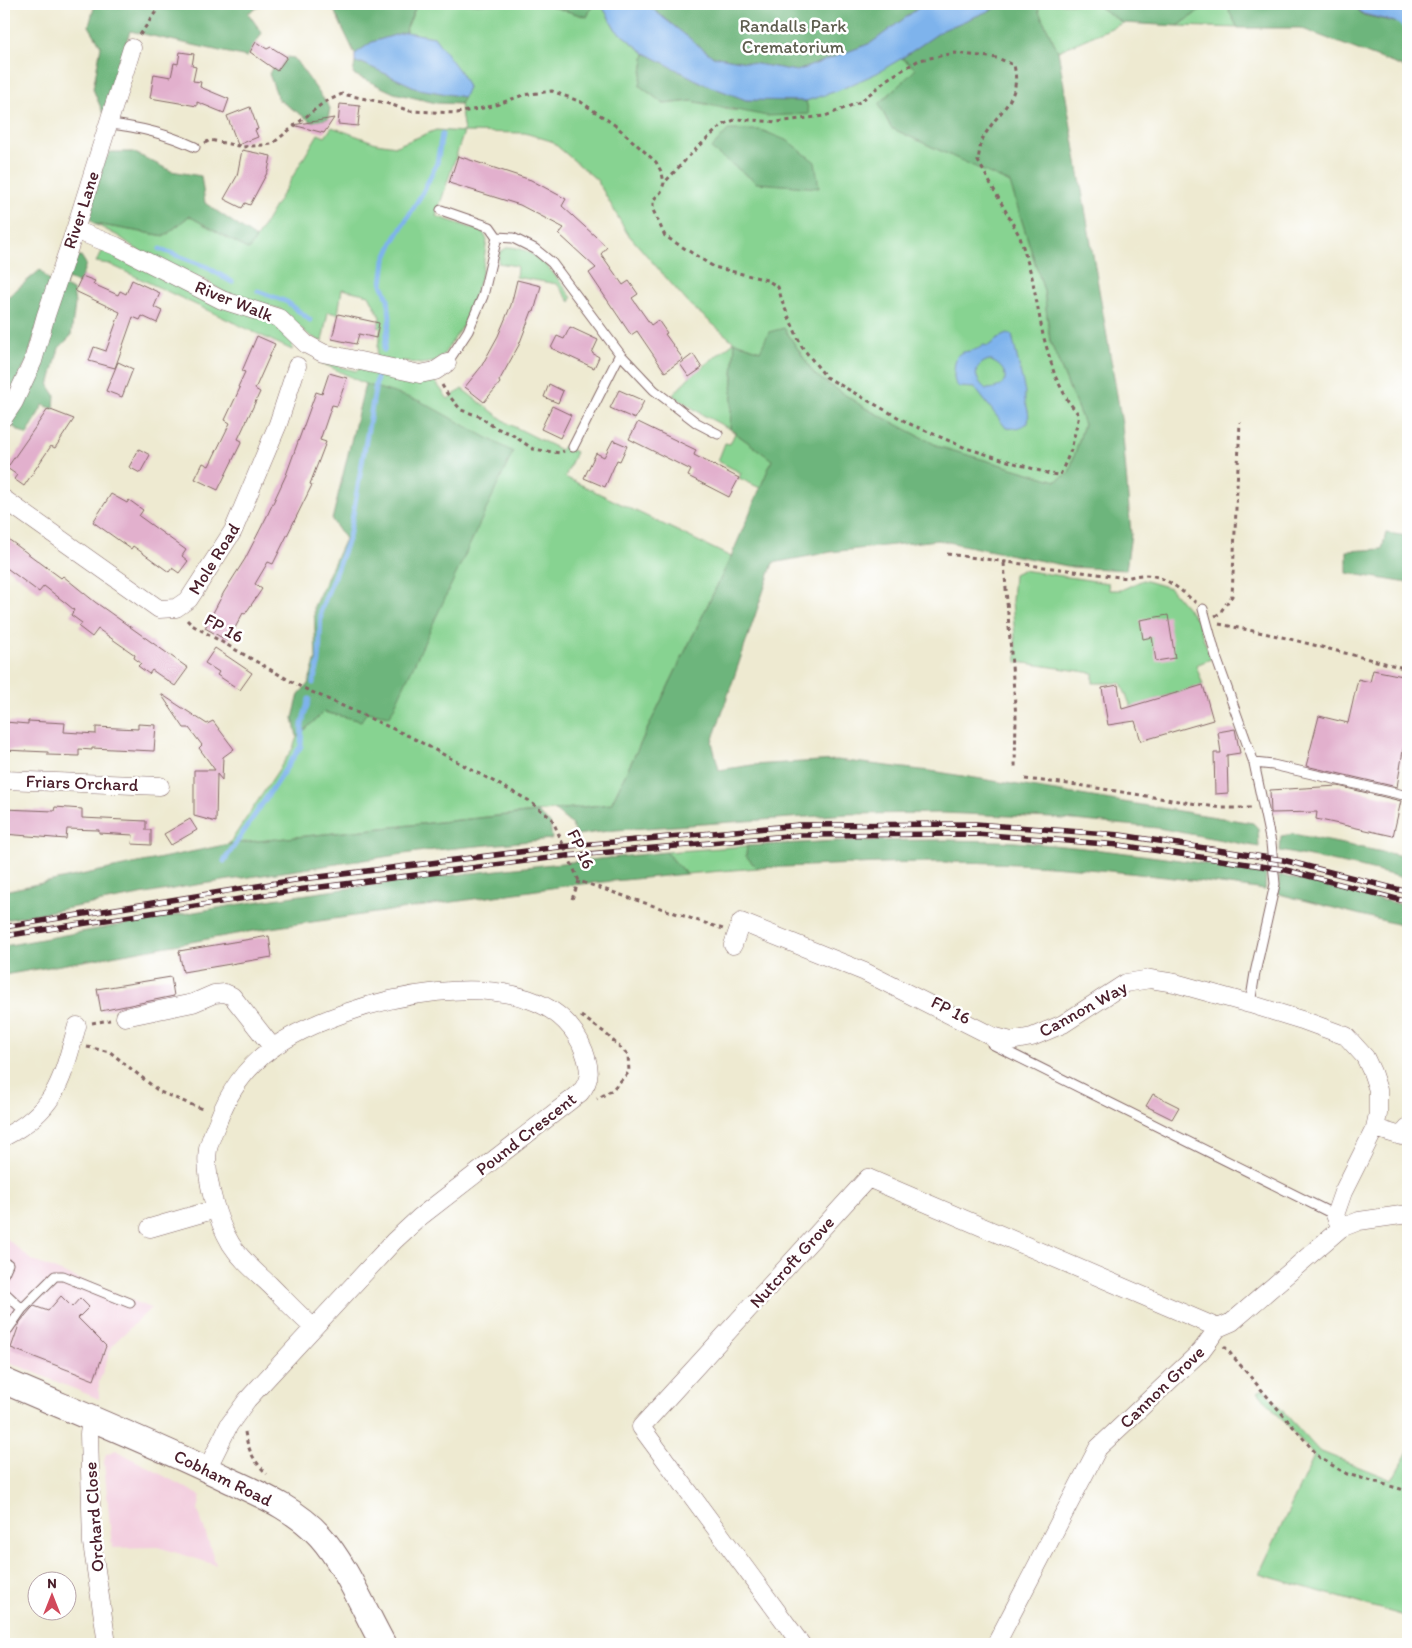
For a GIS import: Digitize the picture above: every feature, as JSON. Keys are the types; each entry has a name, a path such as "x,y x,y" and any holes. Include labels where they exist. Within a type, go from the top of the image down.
{"street":[{"name":"River Lane","path":"4,417 14,402 33,361 132,48"},
{"name":"River Walk","path":"75,230 116,246 222,300 279,318 306,344 323,352 420,374 441,367"},
{"name":"Mole Road","path":"4,499 159,609 176,608 189,599 233,532 278,424 297,366"},
{"name":"Friars Orchard","path":"4,780 160,786"},
{"name":"Cannon Way","path":"735,939 741,922 865,972 992,1036 1011,1041 1032,1037 1062,1024 1126,983 1150,979 1174,983 1250,1004 1305,1020 1346,1036 1365,1057 1378,1090 1378,1114 1375,1128 1343,1192 1338,1221"},
{"name":"Pound Crescent","path":"207,1469 238,1411 313,1327 394,1241 420,1217 580,1093 586,1086 589,1075 587,1061 576,1036 554,1013 535,1002 490,991 440,992 381,1002 333,1017 290,1037 260,1058 236,1084 226,1099 208,1150 209,1170 216,1209 231,1244 243,1259 313,1327"},
{"path":"125,1017 194,1003 214,994 226,993 232,996 273,1048"},
{"path":"4,1136 25,1126 51,1098 60,1082 77,1026"},
{"path":"1375,1128 1401,1136 1408,1128"},
{"name":"Nutcroft Grove","path":"801,1644 641,1427 868,1178 1216,1331"},
{"path":"150,1228 216,1209"},
{"name":"Cannon Grove","path":"996,1644 1098,1448 1202,1351 1216,1331 1232,1322 1338,1221 1359,1221 1408,1214"},
{"name":"Cobham Road","path":"4,1381 207,1469 283,1507 304,1521 320,1536 337,1559 383,1644"},
{"name":"Orchard Close","path":"91,1419 89,1434 92,1543 108,1644"}],"lane":[{"path":"109,124 158,132 195,147"},
{"path":"441,210 490,228 497,237 513,238 535,249 552,263 620,354 654,390 697,423 718,434"},
{"path":"441,367 468,330 484,296 497,237"},
{"path":"573,447 620,354"},
{"path":"1203,609 1217,660 1254,763 1271,843 1275,884 1250,1004"},
{"path":"1254,763 1273,765 1408,796"},
{"path":"992,1036 992,1044 1338,1221"},
{"path":"4,1273 8,1264"},
{"path":"4,1335 22,1309 55,1276 64,1276 130,1303"},
{"path":"4,1292 22,1309"}],"path":[{"path":"132,48 161,4"},
{"path":"195,147 210,140 243,147 272,144 323,103 342,94 386,103 410,111 457,113 493,106 523,95 552,91 581,102 616,126 656,162 662,173 664,183 654,200 653,210 665,236 714,267 767,280 778,287 783,304 802,347 826,377 910,424 958,445 1050,474 1060,475 1071,450 1079,415 1068,401 1055,376 1043,335 1032,277 1020,237 978,161 982,139 1014,96 1017,78 1014,66 997,58 955,53 919,60 889,78 860,102 825,116 777,122 737,119 722,125 664,183"},
{"path":"441,367 446,392 461,410 479,416 494,427 511,434 533,449 560,453 573,447"},
{"path":"1206,621 1219,614 1232,596 1240,422"},
{"path":"947,554 1127,578 1137,575 1155,576 1170,581 1203,609"},
{"path":"1004,563 1016,717 1015,767"},
{"name":"FP 16","path":"176,608 192,625 301,687 411,737 528,800 552,819 579,881 735,939"},
{"path":"1206,621 1278,636 1408,668"},
{"path":"1025,778 1222,808 1263,808"},
{"path":"572,899 579,881"},
{"path":"575,1012 604,1032 628,1055 629,1072 612,1090 590,1103"},
{"path":"77,1026 125,1017"},
{"path":"72,1044 110,1052 160,1092 220,1115"},
{"path":"1216,1331 1320,1458 1347,1474 1408,1491"},
{"path":"247,1425 245,1433 249,1448 255,1462 268,1475"}],"shaded area":[{"path":"4,1236 31,1260 151,1308 113,1344 99,1382 99,1399 4,1360"},
{"path":"116,1450 201,1496 198,1510 216,1565 158,1547 112,1548 104,1462 106,1454"}],"green space":[{"path":"95,4 264,4 248,13 262,33 247,57 130,31 103,113 93,89 101,46 89,26"},
{"path":"331,4 417,4 405,32 372,42 355,54"},
{"path":"417,4 543,4 587,17 593,4 601,4 616,30 645,53 640,86 664,104 692,101 731,110 808,114 806,101 855,82 902,58 917,69 879,104 891,128 1010,182 1044,291 1050,341 1084,424 1069,474 1056,481 940,447 865,408 815,375 784,328 760,351 735,342 730,429 703,415 673,395 689,377 734,342 689,304 627,233 597,180 551,141 525,133 464,132 460,104 468,87 434,37 405,32"},
{"path":"543,4 593,4 587,17"},
{"name":"Randalls Park Crematorium","path":"646,4 924,4 871,43 797,71 712,56"},
{"path":"1005,4 1038,4 1039,12 1058,51 1122,424 1131,534 1126,570 1072,567 938,540 831,552 773,563 712,742 719,770 752,765 837,760 938,772 1253,823 1258,828 1259,847 1158,828 1052,818 943,813 848,814 616,830 577,835 571,824 554,810 611,804 731,557 772,460 730,429 735,342 760,351 769,332 784,328 815,375 865,408 940,447 1056,481 1069,473 1084,424 1050,341 1044,291 1010,183 891,128 879,104 916,69 902,58 943,30"},
{"path":"1038,4 1097,4 1123,23 1058,51 1039,12"},
{"path":"1097,4 1201,4 1203,8 1178,26 1123,23"},
{"path":"1201,4 1232,4 1229,11 1238,28 1178,26 1203,8"},
{"path":"1232,4 1352,4 1363,15 1408,25 1408,69 1300,28 1238,28 1229,11"},
{"path":"645,53 704,84 746,100 806,101 809,114 767,116 692,101 664,104 640,86"},
{"path":"287,57 294,58 330,108 328,119 312,122 279,100 269,74 272,68 278,71"},
{"path":"355,63 362,63 419,89 464,97 460,104 436,103 394,93 353,74"},
{"path":"332,127 376,143 396,146 436,130 464,132 436,216 483,232 487,240 482,273 466,321 444,354 435,362 420,364 376,358 381,328 378,327 380,317 369,295 342,289 338,314 328,312 322,342 309,335 280,309 223,292 204,279 183,273 139,251 120,237 95,224 165,236 189,216 249,250 318,134 325,137"},
{"path":"728,130 761,130 788,141 815,162 819,188 757,183 711,149"},
{"path":"110,152 133,152 171,171 201,176 205,203 256,238 249,250 189,216 165,236 95,224 85,213 99,169"},
{"path":"508,247 528,252 545,265 572,298 570,302 557,284 516,277 517,266 498,263 500,252"},
{"path":"111,249 268,320 291,337 293,343 292,350 109,264 96,262 103,250"},
{"path":"81,256 86,264 79,284 68,279 65,286 73,290 75,304 71,336 59,348 49,386 55,395 54,409 43,405 27,435 10,425 25,395 68,257"},
{"path":"40,270 50,281 27,361 4,404 4,300"},
{"path":"321,358 338,361 340,367 356,371 363,367 428,382 434,380 448,399 462,389 509,424 561,450 564,446 576,452 565,477 731,557 611,804 229,844 293,748 297,737 324,712 361,721 384,391 318,361"},
{"path":"365,384 420,401 513,452 390,716 367,712 361,721 324,712 297,737 293,718 299,694 308,684 316,659 314,606 345,539 332,520"},
{"path":"735,433 773,460 760,488 739,478 741,473 718,461 725,443 730,444"},
{"path":"1386,533 1408,536 1408,583 1347,573 1347,551 1382,549"},
{"path":"1022,570 1108,583 1109,590 1121,590 1143,580 1170,588 1197,620 1211,659 1196,665 1203,685 1131,707 1121,683 1093,683 1093,673 1017,662 1012,601 1014,574"},
{"path":"537,812 550,823 552,839 424,851 189,886 4,920 4,891 229,844"},
{"path":"1293,834 1408,857 1408,879 1356,866 1280,851 1281,836"},
{"path":"837,841 1007,841 1079,848 1173,859 1266,873 1265,890 1184,879 1021,864 916,862 757,868 746,856 747,846"},
{"path":"747,846 746,856 757,868 686,874 666,852"},
{"path":"666,852 686,874 572,885 270,928 4,975 4,946 206,910 342,889"},
{"path":"1279,875 1408,906 1408,927 1279,894"},
{"path":"1263,1389 1319,1451 1392,1480 1408,1451 1408,1617 1259,1574 1314,1456 1258,1392"}],"water":[{"path":"601,4 646,4 712,56 797,71 871,43 924,4 1005,4 943,30 877,73 837,91 806,101 746,100 704,84 645,53 616,30"},
{"path":"1352,4 1408,4 1408,25 1363,14"},
{"path":"405,32 434,37 461,73 468,87 464,97 419,89 362,63 355,63 355,54 372,42"},
{"path":"1012,335 1029,414 1028,423 1015,428 1006,428 975,388 959,387 954,379 955,363 959,354 978,349 984,345 988,346 1002,336","holes":["989,360 996,364 1004,373 1004,382 1000,386 986,389 977,377 977,369"]}],"building":[{"path":"256,42 267,49 271,47 287,57 277,71 250,52"},
{"path":"180,52 194,54 192,66 196,67 193,81 201,82 200,87 229,99 224,113 197,102 197,106 150,98 154,74 171,77 174,63 178,64"},
{"path":"340,104 360,106 358,126 338,124"},
{"path":"250,107 258,129 255,130 258,137 238,145 227,116"},
{"path":"334,118 324,133 293,125"},
{"path":"242,150 271,156 268,171 250,205 245,203 242,208 224,199 237,176"},
{"path":"458,156 531,180 566,199 562,206 607,247 601,254 623,285 629,281 638,294 632,298 651,325 658,320 667,333 665,334 683,359 665,372 637,331 631,335 589,273 596,268 559,234 564,228 520,205 449,183"},
{"path":"82,276 95,281 93,284 118,295 120,291 126,294 132,280 160,293 154,307 162,311 157,323 142,316 140,320 133,317 115,368 89,361 94,347 106,351 120,312 75,291"},
{"path":"517,280 541,286 534,312 532,311 519,345 499,381 500,383 484,402 465,387 481,367 498,336 511,305"},
{"path":"338,314 379,323 376,338 359,334 356,344 332,339"},
{"path":"570,327 598,340 592,353 599,357 594,368 551,348 557,336 564,339"},
{"path":"257,336 275,344 255,389 260,392 238,439 242,441 218,490 195,479 203,463 209,466 230,423 225,420 240,388 238,387 245,372 242,371"},
{"path":"693,354 702,368 689,377 680,364"},
{"path":"118,362 133,369 122,397 106,391"},
{"path":"329,373 347,378 337,406 332,405 320,440 326,442 310,484 312,485 273,564 268,562 255,584 262,589 245,614 243,613 228,641 205,628 224,592 245,559 267,516 286,475 316,392 322,394"},
{"path":"549,384 563,391 558,403 544,397"},
{"path":"619,390 644,401 635,419 610,408"},
{"path":"552,406 571,415 560,438 541,429"},
{"path":"48,409 74,419 55,448 51,446 24,486 14,479 17,475 7,468"},
{"path":"638,422 696,450 694,455 739,478 729,497 688,476 691,470 629,439"},
{"path":"613,440 627,446 620,461 617,460 605,487 584,478 596,453 604,457"},
{"path":"139,449 150,455 140,473 129,467"},
{"path":"111,494 127,503 129,500 143,510 139,516 186,550 182,556 188,561 179,573 172,568 169,572 133,546 131,549 93,522"},
{"path":"4,536 61,578 63,576 95,602 188,668 175,686 152,670 149,674 138,666 141,663 134,658 135,655 98,629 92,637 79,627 82,623 71,615 74,610 67,604 44,586 39,592 4,566"},
{"path":"1168,615 1175,658 1156,661 1152,637 1143,639 1140,620"},
{"path":"215,648 252,673 240,690 217,675 219,672 205,663"},
{"path":"1373,670 1408,677 1408,720 1397,787 1306,766 1319,716 1348,723 1358,679 1370,682"},
{"path":"1118,685 1122,709 1203,685 1213,720 1141,741 1135,721 1108,725 1102,688"},
{"path":"161,694 207,724 213,721 234,749 223,757 222,780 217,774 216,822 194,816 194,770 215,770 199,748 202,745 189,728 184,728"},
{"path":"28,721 65,723 64,732 96,734 96,727 138,729 138,724 156,725 154,751 92,748 92,750 79,749 79,756 48,755 48,752 4,750 5,722 28,724"},
{"path":"1235,729 1240,753 1227,755 1228,793 1215,794 1214,753 1221,753 1218,732"},
{"path":"1338,786 1401,801 1393,836 1316,819 1317,812 1271,813 1270,790"},
{"path":"55,807 82,809 82,818 146,821 146,830 151,830 151,845 132,844 133,835 99,833 99,830 67,829 66,839 4,834 4,809 54,811"},
{"path":"190,819 197,830 171,845 164,834"},
{"path":"269,936 272,957 183,972 179,951"},
{"path":"171,977 174,996 101,1011 97,989"},
{"path":"1153,1094 1179,1107 1172,1119 1146,1106"},
{"path":"61,1296 72,1307 80,1298 89,1307 78,1318 106,1346 94,1380 11,1348 20,1322 31,1309 34,1306 48,1311"}],"waterway":[{"path":"1395,18 1408,29"},
{"path":"384,350 390,318 388,299 382,284 385,260 394,240 423,192 437,163 442,134"},
{"path":"160,249 205,266 232,282"},
{"path":"258,291 287,302 310,320"},
{"path":"313,683 319,662 321,610 349,537 377,378"},
{"path":"224,861 301,746 302,724 309,699"}],"railway":[{"path":"4,927 295,880 559,847 799,825 976,824 1120,835 1283,860 1408,892"},
{"path":"4,936 297,890 566,856 799,835 976,834 1119,845 1282,869 1408,902"}]}
